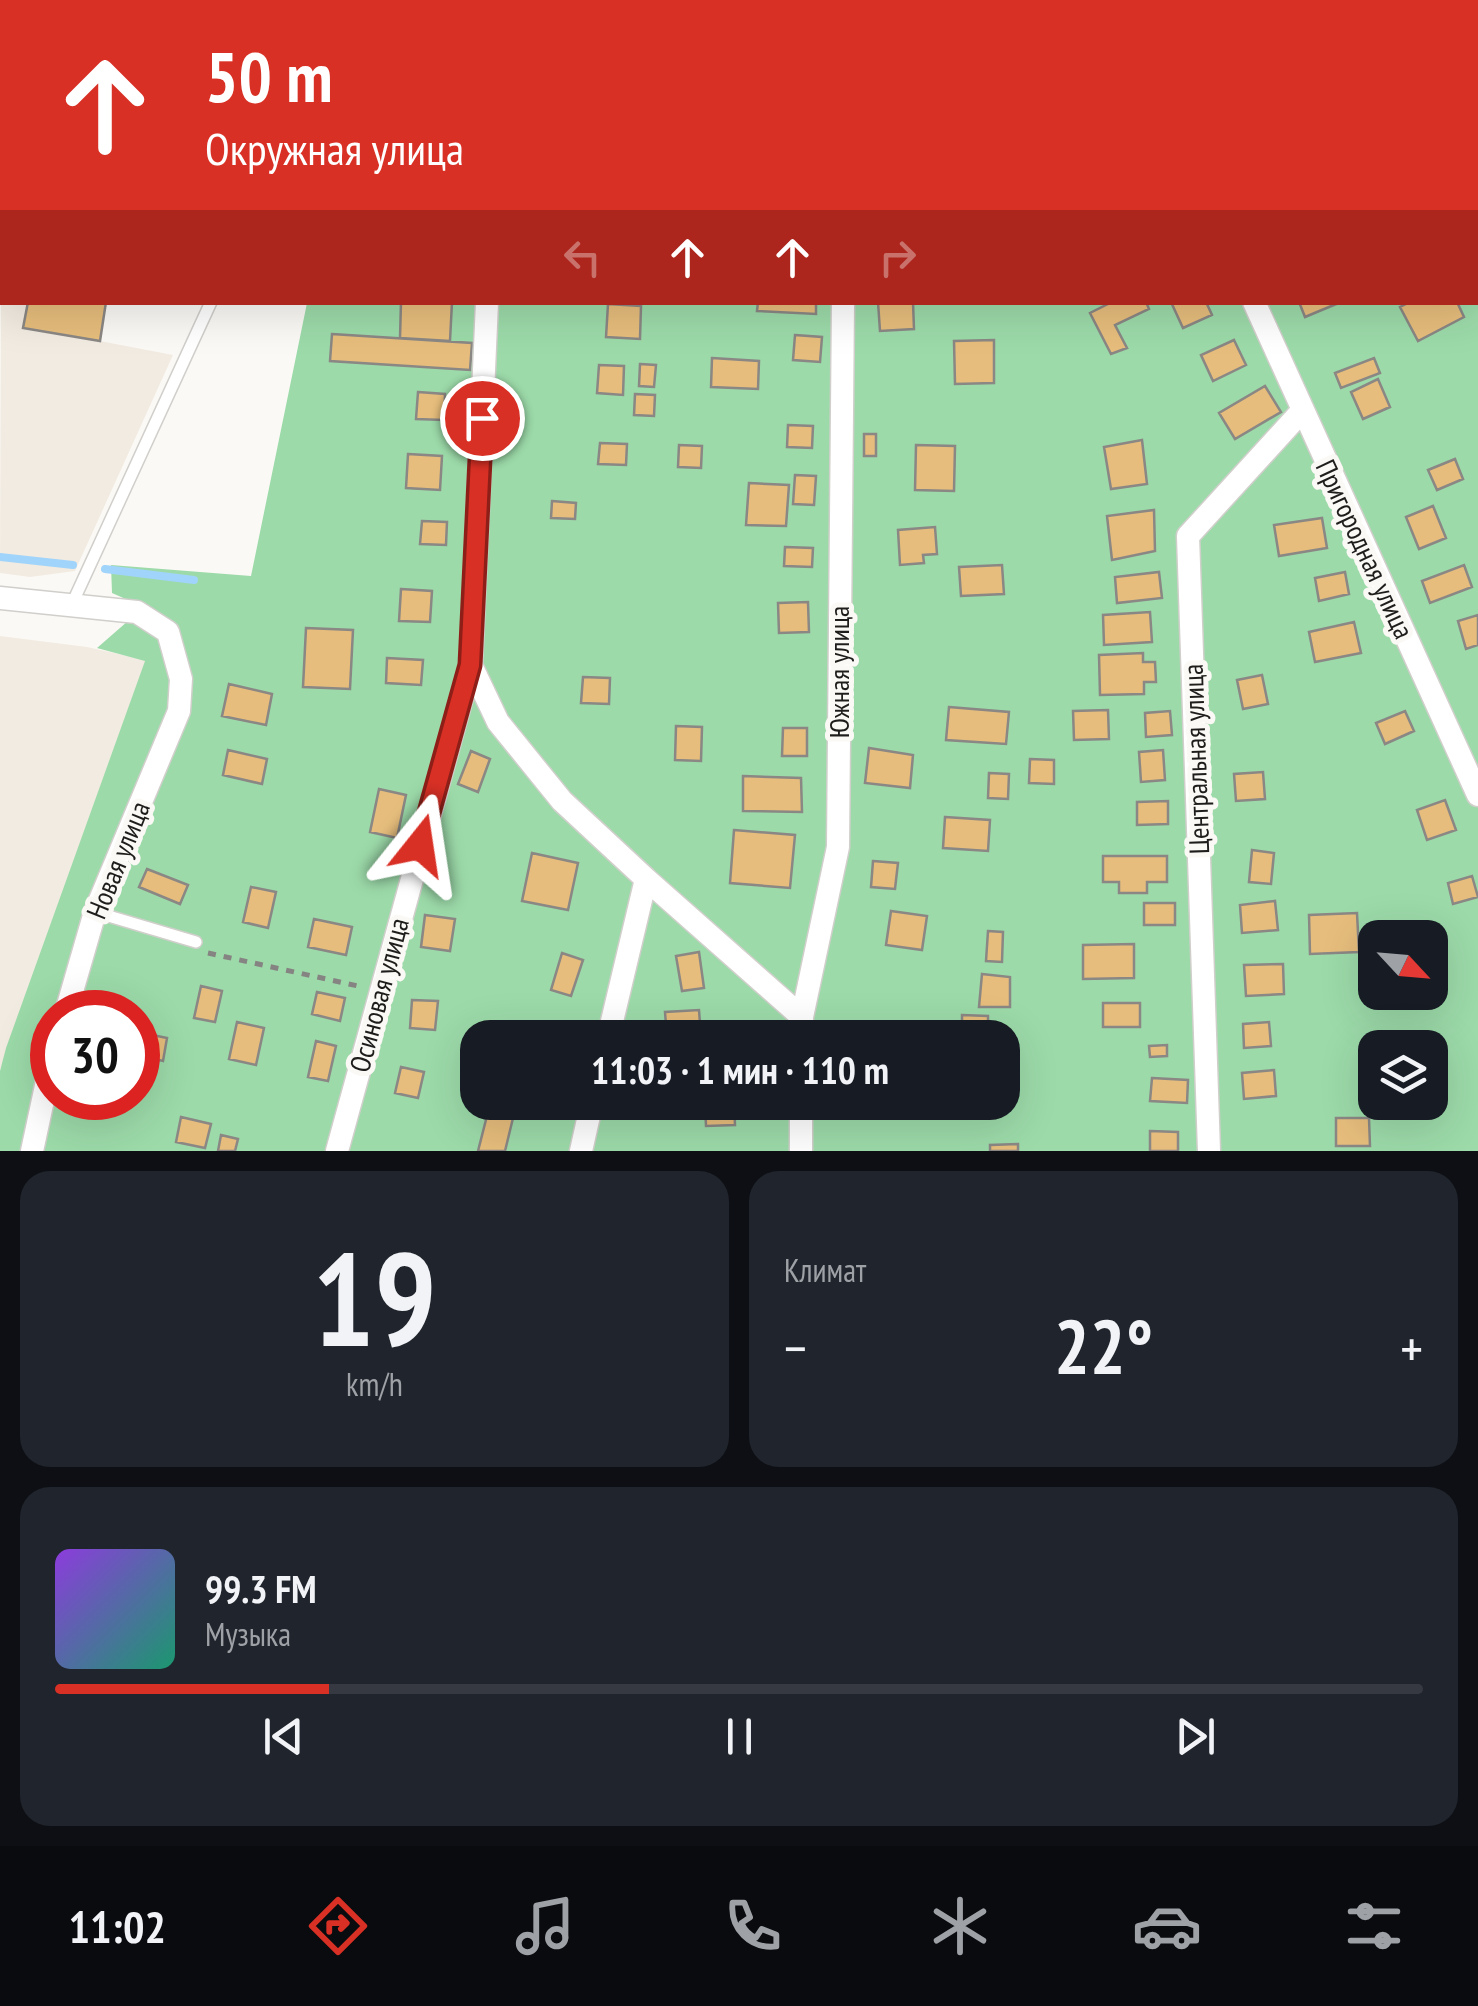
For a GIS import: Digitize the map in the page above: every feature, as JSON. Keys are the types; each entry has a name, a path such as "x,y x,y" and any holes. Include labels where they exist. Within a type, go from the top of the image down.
{"street":[{"name":"Осиновая улица","path":"336,1151 470,665 487,305"},
{"name":"Южная улица","path":"803,1020 838,847 843,305"},
{"name":"Пригородная улица","path":"1255,305 1478,795"},
{"name":"Центральная улица","path":"1209,1151 1188,536 1302,411"},
{"path":"0,598 72,604"},
{"name":"Новая улица","path":"72,604 137,612 168,632 182,679 179,711 96,912 73,990"},
{"path":"470,665 498,722 562,801 795,1020"},
{"path":"612,1020 646,879"},
{"path":"32,1151 39,1120"},
{"path":"581,1151 588,1120"},
{"path":"801,1120 801,1151"}],"lane":[{"path":"72,604 210,305"},
{"path":"96,912 196,942"}],"path":[{"path":"196,942 204,952 271,970 381,990"}],"shaded area":[{"path":"1,305 106,305 100,341 173,355 75,571 30,577 0,573"},
{"path":"0,636 87,647 146,660 0,1071"}],"green space":[{"path":"307,305 1478,305 1478,1151 0,1151 0,1071 6,1048 145,661 97,648 144,607 112,593 111,565 251,576"}],"building":[{"path":"27,305 106,305 100,341 23,328"},
{"path":"401,305 452,305 450,341 400,338"},
{"path":"608,305 641,306 640,339 606,337"},
{"path":"758,305 816,305 816,314 757,311"},
{"path":"878,305 913,305 914,329 880,331"},
{"path":"1106,305 1147,305 1149,309 1115,325 1127,348 1111,354 1090,313"},
{"path":"1172,305 1207,305 1212,315 1183,328"},
{"path":"1300,305 1334,305 1305,317"},
{"path":"1458,305 1464,317 1418,341 1400,307"},
{"path":"332,334 472,343 470,370 330,361"},
{"path":"795,335 822,337 820,362 793,360"},
{"path":"994,340 994,383 955,384 954,341"},
{"path":"1234,340 1246,365 1213,381 1201,355"},
{"path":"712,358 759,361 758,389 711,387"},
{"path":"1374,358 1380,373 1341,388 1335,373"},
{"path":"640,364 656,365 654,387 639,386"},
{"path":"599,365 624,366 623,395 597,393"},
{"path":"1378,379 1390,407 1363,419 1351,392"},
{"path":"1265,386 1281,412 1235,439 1219,413"},
{"path":"418,392 445,394 444,420 416,419"},
{"path":"635,394 655,395 654,416 634,415"},
{"path":"788,425 813,426 812,448 787,447"},
{"path":"864,434 876,434 876,456 864,456"},
{"path":"1142,440 1147,484 1111,489 1104,447"},
{"path":"600,443 627,444 626,465 598,464"},
{"path":"679,445 702,446 701,468 678,467"},
{"path":"916,445 955,446 954,491 915,490"},
{"path":"408,454 442,456 440,490 406,488"},
{"path":"1455,459 1463,479 1437,490 1428,470"},
{"path":"795,475 816,476 814,505 793,504"},
{"path":"749,483 789,485 786,526 746,525"},
{"path":"552,501 576,503 575,519 551,518"},
{"path":"1433,506 1446,538 1419,549 1406,517"},
{"path":"1154,510 1155,551 1112,560 1107,516"},
{"path":"1322,518 1327,548 1279,556 1274,525"},
{"path":"422,521 447,522 446,545 420,544"},
{"path":"935,527 937,554 923,555 924,563 900,565 898,530"},
{"path":"785,547 813,548 812,567 784,566"},
{"path":"1002,565 1004,594 961,596 959,567"},
{"path":"1464,565 1472,587 1430,603 1422,581"},
{"path":"1159,572 1162,598 1117,603 1115,577"},
{"path":"1345,572 1349,594 1319,601 1315,578"},
{"path":"401,589 432,591 430,622 399,621"},
{"path":"808,602 809,632 779,633 778,603"},
{"path":"1150,612 1152,642 1104,645 1103,615"},
{"path":"1478,615 1478,645 1466,649 1458,621"},
{"path":"1354,622 1361,653 1315,662 1309,632"},
{"path":"306,628 353,630 350,689 303,687"},
{"path":"1143,653 1143,662 1155,662 1156,682 1144,682 1144,694 1100,695 1099,655"},
{"path":"387,658 423,660 421,685 386,683"},
{"path":"1262,675 1268,704 1243,709 1237,680"},
{"path":"583,677 610,678 609,704 581,703"},
{"path":"229,684 272,694 266,725 222,716"},
{"path":"949,707 1009,712 1006,744 946,740"},
{"path":"1108,710 1109,739 1074,740 1073,711"},
{"path":"1170,711 1172,735 1146,737 1145,713"},
{"path":"1405,711 1414,731 1385,744 1376,723"},
{"path":"676,726 702,727 701,761 675,760"},
{"path":"783,728 807,728 807,756 782,756"},
{"path":"869,748 913,755 910,788 865,783"},
{"path":"228,750 267,759 262,784 223,775"},
{"path":"1163,750 1165,780 1141,782 1139,752"},
{"path":"471,751 490,759 478,792 458,784"},
{"path":"1030,759 1054,760 1054,784 1029,783"},
{"path":"1263,772 1265,799 1236,801 1234,774"},
{"path":"989,773 1009,774 1008,799 988,798"},
{"path":"743,776 801,778 802,812 743,811"},
{"path":"379,789 406,795 397,838 370,832"},
{"path":"1445,800 1456,830 1427,840 1417,810"},
{"path":"1168,801 1168,824 1137,825 1137,802"},
{"path":"945,817 990,820 988,851 943,848"},
{"path":"734,830 795,835 790,888 730,883"},
{"path":"1252,850 1274,853 1271,884 1249,882"},
{"path":"532,853 578,863 568,910 522,901"},
{"path":"1103,856 1167,856 1167,882 1147,882 1147,893 1119,893 1119,882 1103,882"},
{"path":"873,861 898,863 895,889 871,887"},
{"path":"147,869 188,885 180,904 139,887"},
{"path":"1472,876 1478,897 1453,904 1448,883"},
{"path":"251,887 276,892 268,928 243,922"},
{"path":"1275,901 1278,930 1242,933 1240,905"},
{"path":"1144,903 1175,903 1175,925 1144,925"},
{"path":"891,911 927,916 922,950 886,945"},
{"path":"1357,913 1358,952 1310,954 1309,915"},
{"path":"425,915 455,919 450,951 421,947"},
{"path":"314,919 352,927 346,955 308,947"},
{"path":"988,931 1003,932 1002,962 986,961"},
{"path":"1134,944 1134,978 1083,979 1083,945"},
{"path":"699,952 704,988 682,991 676,956"},
{"path":"562,953 583,960 571,996 551,990"},
{"path":"1283,964 1284,994 1246,996 1244,965"},
{"path":"982,974 1010,977 1010,1007 979,1007"},
{"path":"201,986 222,991 215,1022 194,1018"},
{"path":"317,992 345,998 340,1021 312,1014"},
{"path":"412,1000 438,1001 435,1030 410,1028"},
{"path":"1103,1003 1140,1003 1140,1027 1103,1027"},
{"path":"699,1010 700,1020 666,1020 665,1012"},
{"path":"962,1015 988,1016 988,1020 962,1020"},
{"path":"237,1022 264,1028 256,1065 229,1059"},
{"path":"1269,1022 1271,1046 1244,1048 1243,1024"},
{"path":"160,1037 167,1038 163,1061 160,1060"},
{"path":"316,1041 336,1046 328,1081 308,1077"},
{"path":"1167,1045 1167,1056 1150,1057 1149,1046"},
{"path":"401,1067 424,1072 418,1098 395,1093"},
{"path":"1274,1070 1276,1096 1244,1099 1242,1073"},
{"path":"1152,1078 1188,1080 1187,1103 1150,1101"},
{"path":"181,1117 211,1124 205,1148 176,1142"},
{"path":"1336,1118 1369,1120 1370,1146 1336,1146"},
{"path":"486,1120 513,1120 505,1151 478,1151"},
{"path":"706,1120 735,1120 735,1125 706,1126"},
{"path":"1150,1131 1178,1132 1178,1151 1150,1151"},
{"path":"221,1135 238,1139 235,1151 218,1151"},
{"path":"1018,1144 1018,1151 990,1151 990,1145"}],"waterway":[{"path":"0,557 73,565"},
{"path":"105,569 194,580"}],"route":[{"path":"420,845 470,665 482,418"}]}
